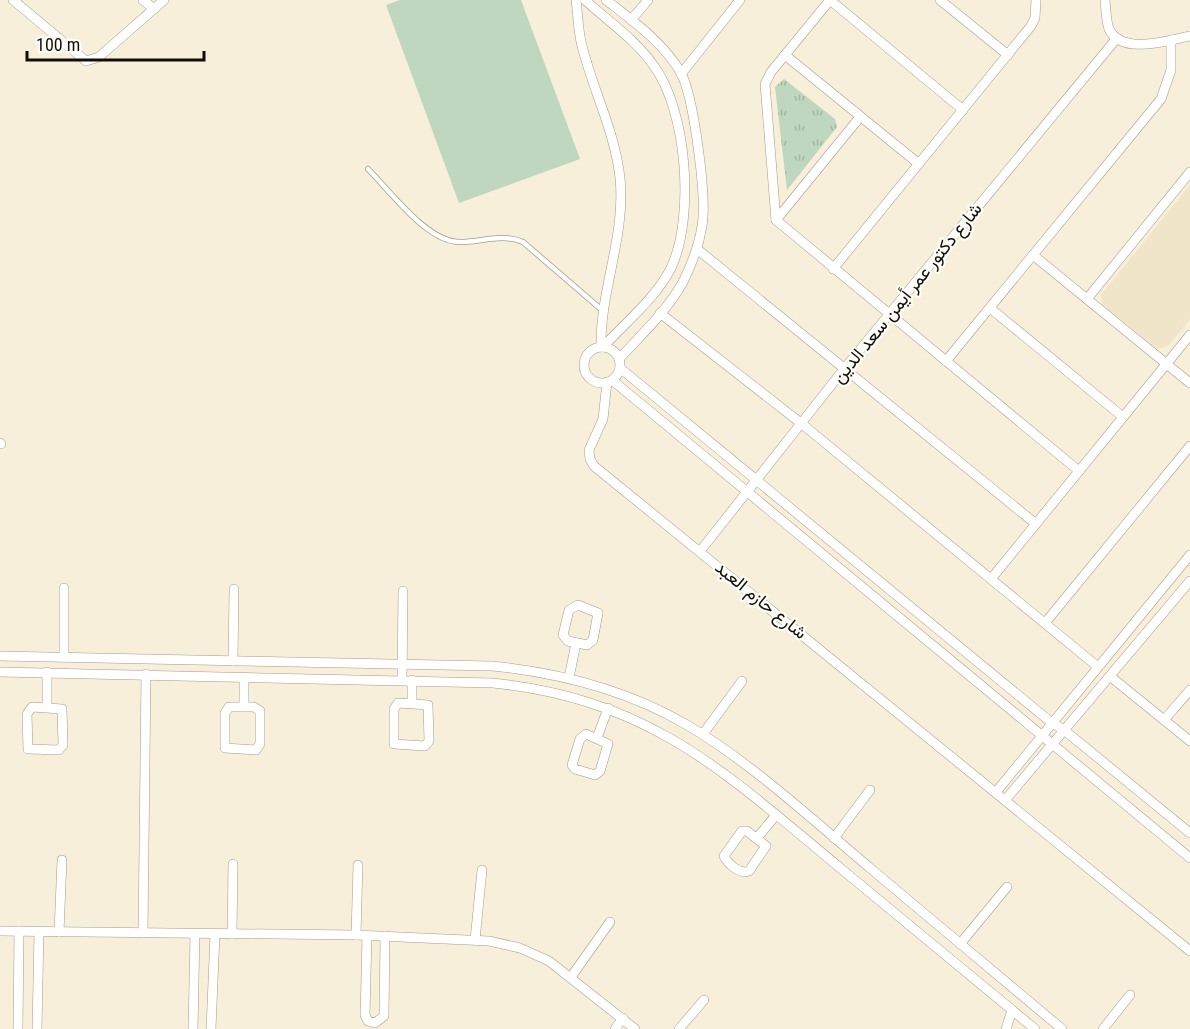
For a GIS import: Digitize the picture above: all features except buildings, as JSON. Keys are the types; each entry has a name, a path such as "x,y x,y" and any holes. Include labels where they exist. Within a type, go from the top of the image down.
{"street":[{"path":"13,0 86,61 99,57 162,0"},
{"path":"143,0 154,9"},
{"path":"576,0 582,46 612,137 620,179 621,216 602,310 602,347"},
{"path":"585,0 645,53 664,81 677,126 686,193 683,232 670,268 660,285 602,347 590,352 585,369 591,379 609,381 748,492 1190,858"},
{"path":"606,0 667,54 681,74 689,98 703,199 702,224 697,249 682,283 619,363 609,381"},
{"path":"631,20 648,0"},
{"path":"681,74 740,0"},
{"path":"963,110 830,0 767,78 764,91 776,220 1078,471"},
{"path":"940,0 1008,55"},
{"path":"833,269 1031,26 1035,18 1036,0"},
{"path":"1105,0 1108,27 1117,38 1137,44 1190,36"},
{"name":"شارع دكتور عمر أيمن سعد الدين","path":"701,550 844,369 1117,38"},
{"path":"946,361 1161,99 1171,70 1171,40"},
{"path":"785,55 919,164"},
{"path":"776,220 860,117"},
{"path":"1087,298 1190,172"},
{"path":"697,249 1036,524"},
{"path":"1033,255 1190,383"},
{"path":"990,308 1123,417"},
{"path":"660,313 802,424 1098,667"},
{"path":"991,579 1190,335"},
{"path":"602,347 610,348 619,363 756,480 1190,833"},
{"name":"شارع حازم العبد","path":"609,381 606,407 589,450 594,466 701,550 1190,951"},
{"path":"1045,623 1190,446"},
{"path":"996,792 1190,555"},
{"path":"1006,799 1190,581"},
{"path":"64,588 64,657"},
{"path":"233,661 234,589"},
{"path":"403,591 402,664 412,702"},
{"path":"578,605 597,611 591,643 587,645 576,643 566,640 563,635 569,610 578,605"},
{"path":"569,678 576,643"},
{"path":"0,656 492,666 569,678 646,704 703,735 834,838 1062,1029"},
{"path":"0,672 407,680 517,685 566,694 608,708 643,722 686,746 720,769 1035,1029"},
{"path":"47,672 47,707"},
{"path":"143,933 146,674"},
{"path":"244,677 244,706"},
{"path":"1111,677 1190,741"},
{"path":"703,735 742,681"},
{"path":"1164,720 1190,690"},
{"path":"412,702 426,703 429,707 428,743 423,747 396,746 394,707 398,703 412,702"},
{"path":"244,706 257,707 260,711 260,746 254,751 227,750 224,744 225,710 229,707 244,706"},
{"path":"32,707 47,707 60,708 63,711 62,747 57,751 30,750 27,744 28,711 32,707"},
{"path":"597,738 608,708"},
{"path":"586,734 597,738 607,742 609,746 600,771 595,775 575,769 572,763 581,736 586,734"},
{"path":"834,838 870,790"},
{"path":"757,838 776,815"},
{"path":"742,831 747,831 757,838 765,844 765,849 749,871 740,872 726,860 725,853 742,831"},
{"path":"59,932 62,860"},
{"path":"232,934 233,864"},
{"path":"356,935 358,865"},
{"path":"475,940 482,870"},
{"path":"875,897 886,882"},
{"path":"960,944 1007,887"},
{"path":"572,976 610,922"},
{"path":"0,931 356,935 475,940 520,948 549,961 572,976 635,1029"},
{"path":"18,1029 19,931"},
{"path":"37,1029 39,932"},
{"path":"195,934 193,1027 212,1027 214,934"},
{"path":"367,936 365,1015 368,1021 375,1023 384,1016 385,936"},
{"path":"1103,1029 1130,995"},
{"path":"679,1029 704,1000"},
{"path":"1006,1029 1012,1010"},
{"path":"18,1014 38,1014"},
{"path":"615,1029 623,1018"}],"lane":[{"path":"368,169 431,233 444,241 461,242 510,236 524,242 602,310"}],"shaded area":[{"path":"1190,185 1190,319 1168,346 1158,349 1103,305 1101,295"}],"green space":[{"path":"400,0 521,0 580,159 459,203 386,5"},
{"path":"784,79 835,119 837,127 787,190 775,87"}]}
